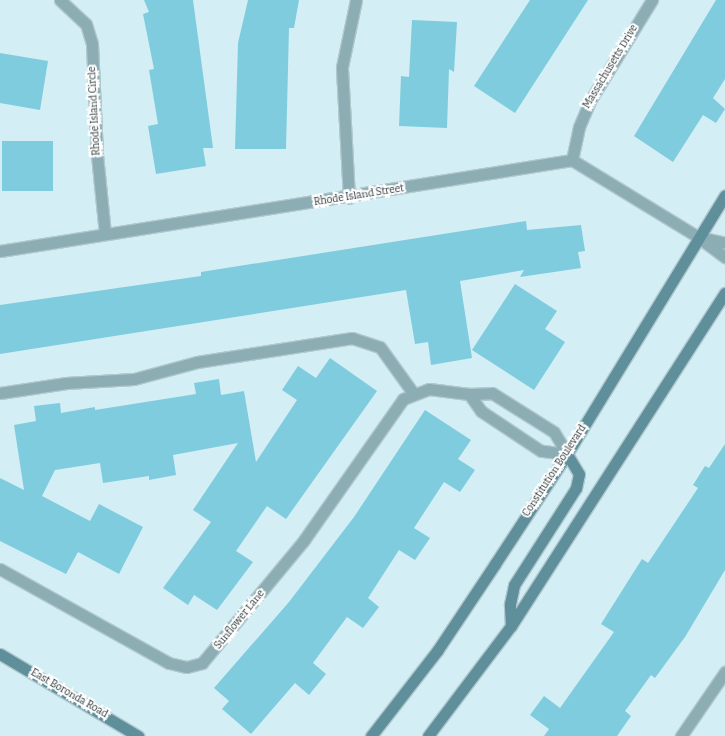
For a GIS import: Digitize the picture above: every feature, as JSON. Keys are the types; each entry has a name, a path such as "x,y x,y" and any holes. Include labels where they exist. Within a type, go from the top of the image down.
{"main road":[{"name":"Constitution Boulevard","path":"371,736 437,651 567,454 725,195"},
{"path":"428,736 511,626 725,293"},
{"path":"511,626 510,604 514,585 576,488 580,474 567,454"},
{"name":"East Boronda Road","path":"0,654 138,736"}],"street":[{"name":"Rhode Island Circle","path":"60,0 86,24 92,44 97,155 105,234"},
{"path":"349,198 342,67 356,0"},
{"name":"Massachusetts Drive","path":"572,160 590,101 652,0"},
{"name":"Rhode Island Street","path":"0,251 349,198 572,160"},
{"path":"572,160 698,237 725,257"},
{"path":"698,237 725,243"},
{"path":"0,393 66,383 134,379 197,362 352,338 380,347 413,393"},
{"name":"Sunflower Lane","path":"0,569 169,663 187,668 202,663 304,540 394,408 413,393 440,388 469,394 492,393 554,432 567,454"},
{"path":"469,394 481,410 541,451 567,454"},
{"path":"682,736 725,672"}],"building":[{"path":"144,0 193,0 213,148 203,148 206,166 156,174 148,126 158,124 149,70 154,69 143,14 149,12"},
{"path":"248,0 299,0 294,28 289,28 286,149 235,149 238,43"},
{"path":"530,0 588,0 515,113 474,86"},
{"path":"716,0 725,0 725,79 713,98 725,109 716,123 703,115 673,162 634,136"},
{"path":"412,20 457,22 454,72 449,69 447,128 399,126 401,76 409,77"},
{"path":"0,53 48,61 40,110 0,103"},
{"path":"2,141 53,141 53,191 2,191"},
{"path":"526,221 527,230 581,225 585,251 578,252 581,268 520,277 524,270 460,281 472,358 431,365 428,342 415,344 406,290 0,354 0,305 201,276 201,272"},
{"path":"515,284 557,311 545,329 565,342 534,390 472,350"},
{"path":"330,358 377,391 286,519 267,506 236,551 253,562 217,610 194,595 188,605 163,588 211,522 193,510 238,443 173,455 176,475 149,480 149,476 103,483 100,463 55,470 42,496 90,521 99,504 143,527 119,574 78,552 66,574 0,541 0,478 24,490 14,425 36,421 34,406 60,403 61,413 95,407 95,410 196,394 194,383 219,379 221,395 244,391 256,462 297,400 282,390 298,366 316,378"},
{"path":"425,410 471,440 458,459 475,470 460,492 444,482 414,528 430,538 415,560 399,550 368,598 379,607 363,628 347,617 313,663 326,674 309,695 295,683 251,734 222,709 229,701 214,688 289,602 354,517"},
{"path":"725,444 725,570 685,637 655,678 651,675 625,711 631,716 617,736 544,736 549,729 530,715 544,696 560,708 614,632 601,624 642,559 648,563 698,488 693,485 705,466 709,468"}]}
